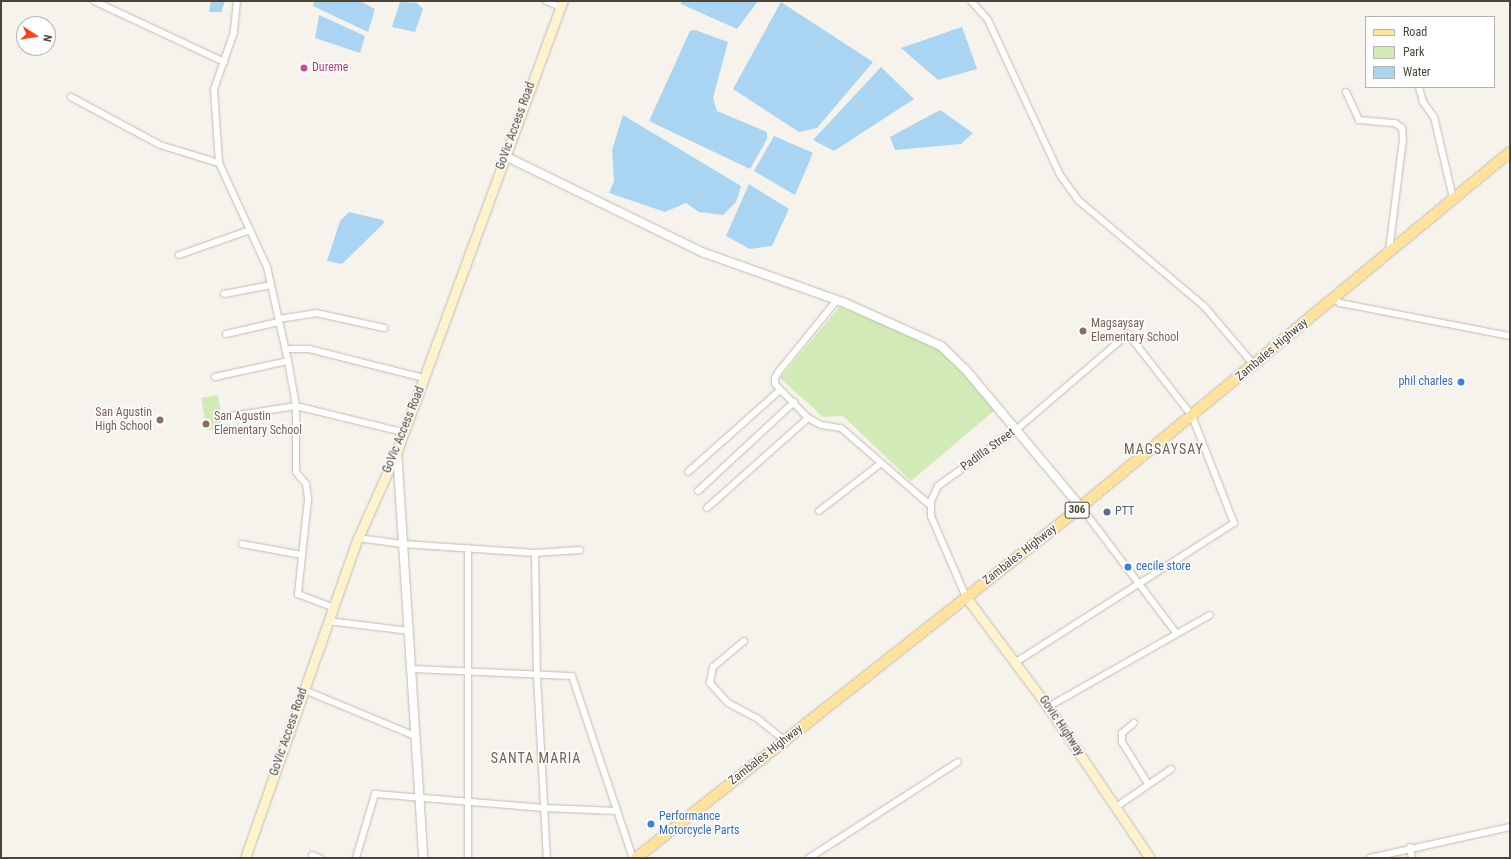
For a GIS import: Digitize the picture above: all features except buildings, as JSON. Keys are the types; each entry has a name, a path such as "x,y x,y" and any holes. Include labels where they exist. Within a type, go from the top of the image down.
{"main road":[{"name":"GoVic Access Road","path":"245,858 358,538 397,451 562,4"},
{"name":"Zambales Highway","path":"636,858 1081,507 1510,152"},
{"name":"Govic Highway","path":"966,597 1016,662 1048,707 1150,858"}],"street":[{"path":"94,1 224,62"},
{"path":"237,1 234,32 214,89 219,163 266,267 286,349 296,406 296,472 306,484 308,500 298,594 334,608"},
{"path":"546,1 562,4"},
{"path":"971,1 988,20 1060,175 1078,200 1204,306 1254,365"},
{"path":"1418,88 1423,102 1434,117 1453,198"},
{"path":"1346,92 1359,120 1395,123 1402,128 1403,139 1389,251"},
{"path":"71,97 160,146 219,163"},
{"path":"505,156 702,252 837,300 940,346 965,369 1017,429 1081,507 1177,634"},
{"path":"179,255 250,230"},
{"path":"224,294 271,285"},
{"path":"1334,298 1340,304 1510,336"},
{"path":"837,300 779,371 775,378 780,390 794,402 808,418 822,425 841,428 931,506 931,516 966,597"},
{"path":"226,334 279,320 316,313 384,328"},
{"name":"Padilla Street","path":"931,506 931,501 938,486 1017,429 1128,334 1192,416"},
{"path":"286,349 309,349 424,378"},
{"path":"215,376 288,361"},
{"path":"688,472 780,390"},
{"path":"698,491 794,402"},
{"path":"231,416 296,406 403,432"},
{"path":"1016,662 1234,523 1192,416"},
{"path":"707,508 808,418"},
{"path":"397,451 423,858"},
{"path":"819,511 881,463"},
{"path":"358,538 403,544 535,553 580,550"},
{"path":"242,544 302,555"},
{"path":"468,548 468,858"},
{"path":"535,553 537,676 547,858"},
{"path":"1048,707 1210,615"},
{"path":"328,621 409,631"},
{"path":"744,641 713,668 710,683 728,703 758,719 784,741"},
{"path":"411,669 537,676 572,676 633,858"},
{"path":"304,690 415,736"},
{"path":"1134,723 1122,734 1122,742 1148,784"},
{"path":"809,858 958,762"},
{"path":"1116,807 1171,769"},
{"path":"356,858 374,794 544,808 617,811"},
{"path":"1370,858 1410,847 1510,826"},
{"path":"1410,847 1412,858"},
{"path":"312,855 320,858"}],"green space":[{"path":"840,306 943,349 995,410 911,481 843,416 823,417 780,378"},
{"path":"218,395 223,428 206,430 201,398"}],"water":[{"path":"211,1 225,1 221,12 209,12"},
{"path":"314,1 360,1 375,9 368,32 313,6"},
{"path":"682,1 758,1 737,29 681,4"},
{"path":"400,2 417,3 423,9 415,32 392,27"},
{"path":"781,2 873,62 817,128 799,132 733,89"},
{"path":"319,15 365,36 360,53 315,38"},
{"path":"962,27 977,69 938,80 901,48"},
{"path":"695,30 728,42 713,98 717,111 767,132 767,139 750,169 649,121 690,31"},
{"path":"881,67 914,99 834,151 813,140"},
{"path":"940,110 973,133 961,144 895,150 890,137"},
{"path":"623,115 741,186 736,202 723,215 699,212 686,203 665,212 609,193 614,181 612,150"},
{"path":"774,136 813,153 795,195 754,171"},
{"path":"749,184 789,209 772,246 750,249 726,236"},
{"path":"349,212 383,220 384,223 342,264 327,261 340,221"}],"place":[{"name":"Dureme","path":"304,68"},
{"name":"Magsaysay Elementary School","path":"1083,331"},
{"name":"phil charles","path":"1461,382"},
{"name":"San Agustin High School","path":"160,420"},
{"name":"San Agustin Elementary School","path":"206,424"},
{"name":"PTT","path":"1107,512"},
{"name":"cecile store","path":"1128,567"},
{"name":"Performance Motorcycle Parts","path":"651,824"}],"district":[{"name":"MAGSAYSAY","path":"1164,449"},
{"name":"SANTA MARIA","path":"536,758"}]}
